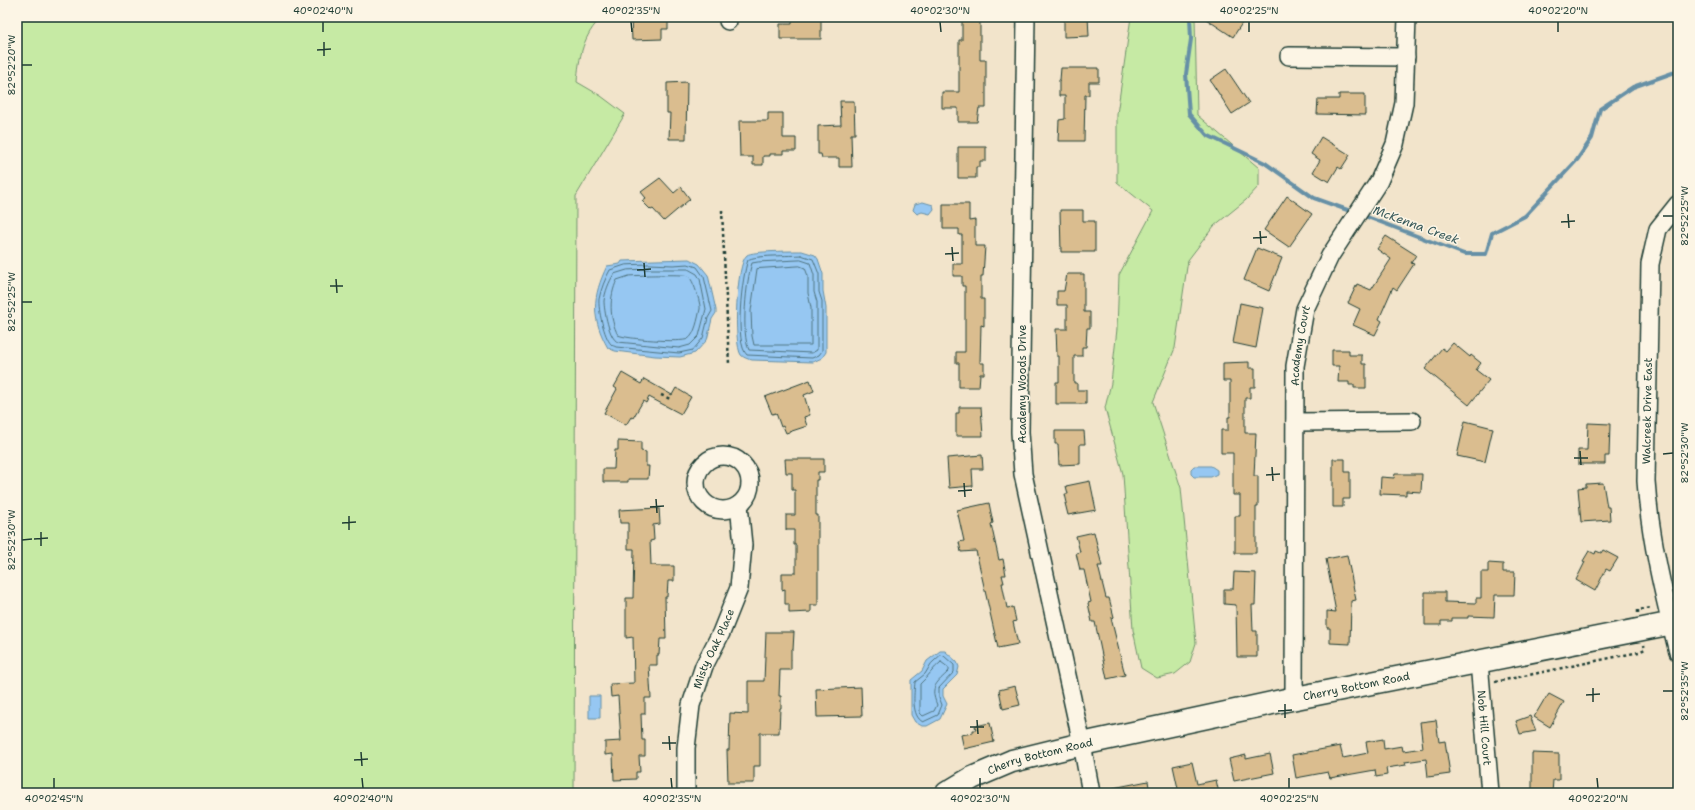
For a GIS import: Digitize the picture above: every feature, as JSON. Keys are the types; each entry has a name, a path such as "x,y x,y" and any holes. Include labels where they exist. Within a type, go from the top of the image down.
{"main road":[{"name":"Cherry Bottom Road","path":"948,793 972,778 1012,761 1082,744 1294,698 1674,622"}],"street":[{"name":"Academy Woods Drive","path":"1026,17 1020,432 1023,474 1082,744 1091,793"},
{"name":"Academy Court","path":"1294,698 1295,366 1305,309 1330,256 1379,180 1395,144 1404,103 1407,17"},
{"path":"1288,56 1406,57"},
{"name":"Walcreek Drive East","path":"1678,204 1658,229 1650,264 1646,456 1648,510 1655,550 1674,622 1678,652"},
{"path":"1295,422 1412,421"},
{"name":"Misty Oak Place","path":"686,793 686,748 691,705 704,666 721,633 739,588 743,546 739,505"},
{"name":"Nob Hill Court","path":"1478,662 1490,793"}],"path":[{"path":"722,210 729,364"},
{"path":"661,395 670,399"},
{"path":"1491,683 1639,652 1645,649"}],"green space":[{"path":"17,17 602,17 590,31 586,39 579,64 577,82 601,96 625,114 576,196 574,793 17,793"},
{"path":"1131,17 1195,17 1197,115 1259,168 1259,186 1246,200 1214,226 1188,260 1175,348 1153,402 1181,488 1196,643 1190,662 1175,674 1157,678 1141,668 1133,630 1123,474 1105,408 1111,383 1117,329 1119,275 1153,211 1117,182 1117,114"}],"water":[{"path":"923,202 933,205 934,209 930,214 922,212 917,214 913,210 915,204"},
{"path":"802,251 815,255 818,259 823,274 823,291 826,308 826,352 822,358 813,362 752,360 745,358 741,355 739,348 736,320 738,287 743,261 747,255 751,254"},
{"path":"689,259 699,264 708,275 716,310 716,313 712,319 707,340 695,353 680,357 655,356 615,351 608,348 602,337 596,317 596,298 598,288 607,266 620,264 622,261"},
{"path":"1194,466 1211,466 1217,470 1217,474 1211,477 1194,477 1191,474 1191,469"},
{"path":"940,651 945,651 957,662 959,667 957,675 943,689 943,696 947,704 940,719 927,726 922,726 915,722 911,715 911,680 922,671 927,661"},
{"path":"589,696 600,696 600,718 589,718"}],"building":[{"path":"668,17 668,29 662,29 662,39 632,40 631,18"},
{"path":"792,17 821,17 821,39 780,39 780,24 792,24"},
{"path":"962,17 980,17 980,60 986,60 986,108 979,108 977,122 958,122 958,108 942,108 942,92 959,92 959,40 962,40"},
{"path":"1064,17 1088,17 1089,36 1064,37"},
{"path":"1203,17 1246,17 1233,37"},
{"path":"1061,68 1099,68 1099,82 1089,82 1089,95 1085,95 1084,141 1058,141 1059,120 1065,119 1065,96 1059,96"},
{"path":"1226,69 1249,103 1232,114 1210,80"},
{"path":"687,82 686,139 669,139 670,113 667,113 667,83"},
{"path":"1339,94 1365,94 1365,115 1317,114 1318,99 1339,99"},
{"path":"840,101 854,101 855,134 851,134 852,167 839,167 839,158 822,158 821,154 818,154 818,126 841,125"},
{"path":"768,113 783,113 783,138 796,138 796,151 783,151 783,154 770,154 770,156 763,156 763,165 753,165 753,157 740,157 739,121 768,121"},
{"path":"1321,137 1350,155 1341,169 1338,167 1329,182 1313,172 1320,160 1311,154"},
{"path":"958,147 986,147 986,161 980,161 980,167 976,167 976,178 958,178"},
{"path":"660,178 674,193 681,187 690,199 664,221 653,209 651,210 642,201 646,198 641,192"},
{"path":"1287,196 1312,214 1289,247 1264,230"},
{"path":"943,204 969,204 969,221 975,220 975,246 985,246 983,276 981,276 981,299 984,299 984,326 981,325 980,363 984,363 984,374 980,374 979,387 959,387 959,363 956,363 956,352 965,352 965,286 962,286 962,276 953,276 953,264 962,264 962,235 959,235 959,229 943,229"},
{"path":"1060,210 1083,210 1083,221 1095,221 1095,252 1061,252"},
{"path":"1386,236 1416,255 1411,263 1414,264 1397,290 1393,287 1379,319 1382,321 1375,335 1353,325 1360,309 1348,303 1357,284 1371,290 1391,259 1377,249"},
{"path":"1257,248 1282,258 1269,291 1244,280"},
{"path":"1067,274 1084,274 1084,312 1090,312 1090,328 1087,328 1086,347 1082,347 1082,356 1074,356 1074,383 1077,383 1077,390 1086,390 1086,404 1056,404 1056,382 1059,382 1059,356 1057,356 1056,329 1067,329 1067,305 1057,305 1057,291 1064,291"},
{"path":"1240,303 1263,308 1256,348 1233,343"},
{"path":"1453,343 1470,357 1471,355 1481,363 1476,370 1489,380 1469,405 1425,369 1442,348 1446,351"},
{"path":"1332,350 1349,350 1349,355 1362,355 1362,364 1366,364 1366,388 1354,388 1354,385 1349,385 1349,382 1338,382 1339,366 1332,366"},
{"path":"1249,362 1249,368 1255,368 1255,387 1250,387 1250,398 1245,398 1245,433 1256,433 1254,476 1258,476 1258,507 1256,507 1256,553 1235,553 1235,516 1240,516 1240,495 1233,495 1233,453 1221,453 1221,430 1228,430 1228,417 1230,417 1230,381 1223,381 1223,363"},
{"path":"622,373 641,384 644,379 672,395 676,388 691,397 681,414 649,397 646,403 643,401 633,418 631,417 626,425 604,413 617,389 614,387"},
{"path":"810,380 814,391 804,395 810,415 804,417 807,426 786,433 783,426 781,427 776,413 772,414 765,397"},
{"path":"959,407 981,407 983,436 956,436 956,413 959,413"},
{"path":"1465,421 1493,428 1485,462 1457,456"},
{"path":"1588,423 1610,424 1609,456 1605,456 1605,464 1578,464 1578,450 1587,450"},
{"path":"1055,431 1084,431 1085,444 1080,444 1080,464 1059,465 1058,444 1055,444"},
{"path":"618,441 641,442 641,451 646,452 646,466 649,466 648,479 628,479 628,482 603,482 603,469 614,469 615,450 618,450"},
{"path":"982,455 983,469 972,469 973,486 949,488 947,458"},
{"path":"785,459 824,459 824,472 818,472 818,480 816,480 816,515 818,515 818,605 811,605 811,612 789,613 789,604 785,604 785,589 782,590 782,573 796,573 796,545 794,545 794,530 786,530 786,515 795,515 795,490 792,490 792,473 786,473"},
{"path":"1333,459 1345,459 1345,472 1350,472 1350,499 1343,499 1343,507 1333,507"},
{"path":"1395,474 1422,474 1421,492 1406,491 1406,495 1380,494 1381,477 1394,478"},
{"path":"1090,481 1096,510 1068,515 1065,503 1067,503 1065,494 1068,494 1066,486"},
{"path":"1603,483 1607,507 1609,507 1610,520 1581,522 1578,488 1586,487 1586,484"},
{"path":"989,503 993,523 991,524 999,560 1003,559 1006,575 1002,575 1004,583 1002,583 1007,608 1013,607 1016,621 1013,622 1018,644 998,648 976,551 961,552 959,542 964,541 957,510"},
{"path":"659,508 660,524 653,525 654,540 650,541 651,565 674,566 674,581 668,581 667,597 665,597 666,639 660,639 657,665 649,665 651,698 645,698 645,714 641,714 642,740 645,740 645,756 639,756 640,772 636,772 636,779 614,780 613,754 605,755 605,742 621,741 618,696 611,697 610,684 634,683 633,637 626,638 626,598 633,598 634,549 628,549 628,523 620,523 619,510"},
{"path":"1094,532 1102,566 1098,566 1106,598 1109,598 1114,617 1111,618 1125,675 1107,679 1095,622 1092,622 1088,603 1091,602 1084,570 1080,570 1076,553 1080,552 1076,536"},
{"path":"1603,550 1618,558 1610,571 1606,569 1595,591 1576,580 1585,562 1583,561 1589,551 1595,554 1596,551 1601,553"},
{"path":"1347,555 1356,600 1351,601 1350,644 1330,643 1330,628 1327,628 1327,611 1336,612 1326,559"},
{"path":"1488,563 1503,564 1503,572 1515,572 1514,595 1495,595 1494,617 1468,616 1468,618 1452,618 1452,621 1441,621 1441,625 1425,625 1425,592 1445,592 1445,602 1476,603 1476,598 1481,598 1481,572 1488,572"},
{"path":"1234,572 1256,573 1255,605 1252,605 1253,631 1257,631 1257,657 1237,657 1236,605 1224,604 1224,589 1233,589"},
{"path":"766,632 794,632 793,650 791,650 791,670 780,670 779,696 781,696 781,708 779,733 760,733 760,766 754,766 754,783 728,783 727,750 729,750 730,713 748,714 748,681 764,681"},
{"path":"1015,686 1020,705 1003,709 999,690"},
{"path":"861,687 862,716 817,717 816,689"},
{"path":"1549,694 1564,702 1550,727 1534,717"},
{"path":"1530,716 1536,731 1520,734 1516,721"},
{"path":"1436,720 1439,742 1445,741 1450,774 1428,777 1426,759 1405,762 1406,765 1386,768 1387,775 1376,777 1375,770 1330,778 1328,772 1296,778 1292,755 1340,746 1343,758 1368,753 1366,742 1383,739 1384,749 1402,746 1403,751 1423,748 1420,722"},
{"path":"990,723 994,742 964,749 961,735 973,733 973,730 976,730 975,726"},
{"path":"1532,753 1559,754 1559,780 1553,780 1552,793 1532,793"},
{"path":"1270,754 1274,773 1234,781 1229,759 1246,755 1246,759"},
{"path":"1192,762 1197,784 1216,780 1219,793 1179,793 1173,766"},
{"path":"1148,781 1150,793 1113,793 1113,788"}],"waterway":[{"name":"McKenna Creek","path":"1190,17 1191,39 1186,74 1189,114 1207,135 1265,163 1314,198 1353,212"},
{"name":"McKenna Creek","path":"1362,215 1464,254 1486,254 1492,233 1525,216 1577,160 1592,138 1600,109 1633,87 1678,71"}]}
